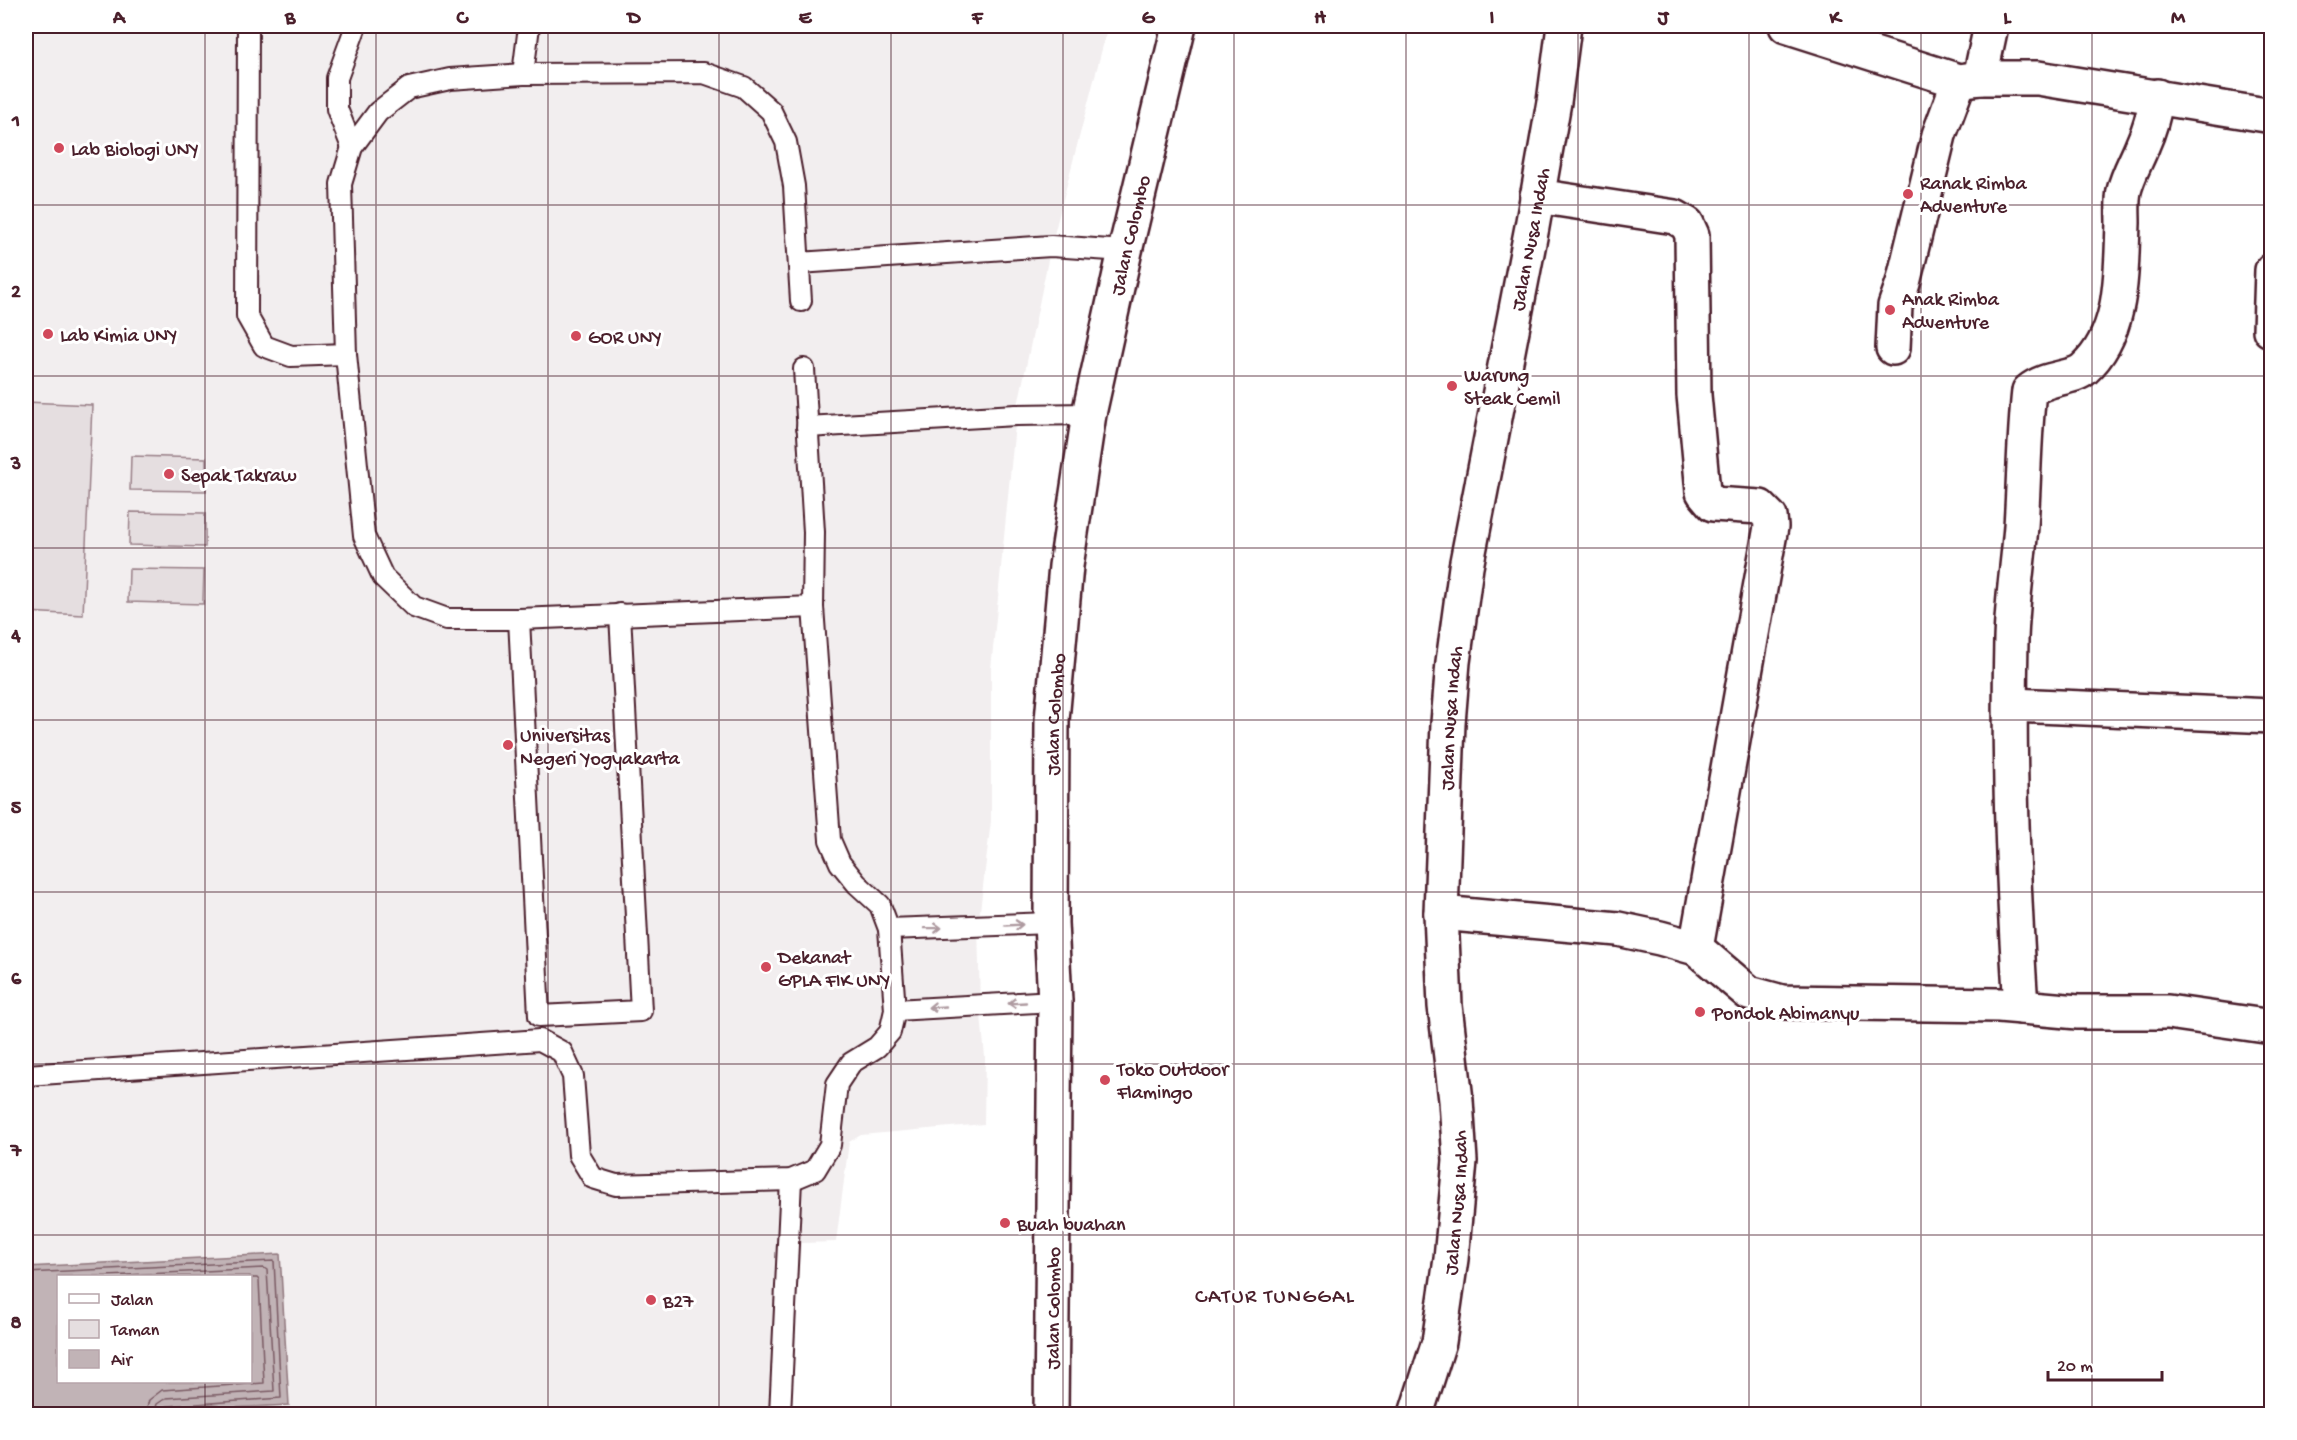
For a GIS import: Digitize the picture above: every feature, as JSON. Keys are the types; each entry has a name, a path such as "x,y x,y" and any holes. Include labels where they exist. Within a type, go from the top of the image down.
{"street":[{"name":"Jalan Colombo","path":"1050,1414 1054,1001 1051,923 1052,720 1066,566 1089,414 1179,26"},
{"name":"Jalan Nusa Indah","path":"1416,1414 1439,1342 1451,1259 1460,1161 1456,1100 1445,1006 1441,913 1449,707 1466,567 1533,227 1564,26"},
{"path":"1786,26 1970,80 2038,78 2271,116"},
{"path":"1893,348 1895,306 1903,283 1940,135 1970,80 1991,26"},
{"path":"2021,1007 2013,885 2010,744 2011,638 2029,391 2037,384 2082,371 2102,349 2115,313 2120,282 2124,192 2130,170 2143,146 2152,120 2157,96"},
{"path":"1537,196 1675,217 1687,224 1692,235 1694,395 1702,492 1713,504 1760,507 1770,516 1772,527 1696,948"},
{"path":"2270,330 2271,270"},
{"path":"2011,705 2271,716"},
{"path":"1441,913 1618,929 1696,948 1749,993 1782,1002 2021,1007 2078,1012 2168,1012 2271,1027"}],"lane":[{"path":"248,26 247,316 264,346 291,356 346,354"},
{"path":"352,147 337,109 337,78 356,26"},
{"path":"523,74 529,26"},
{"path":"801,301 794,186 786,142 771,111 744,87 704,73 523,74 450,79 409,88 378,112 352,147 341,184 346,354 364,536 383,577 414,607 447,619 519,619 813,607"},
{"path":"798,263 1051,246 1125,251"},
{"path":"26,1075 540,1040 562,1052 573,1076 579,1155 593,1178 616,1185 791,1180 815,1170 830,1145 837,1084 851,1063 877,1047 890,1032 895,1010 889,929 880,905 857,884 840,863 830,840 813,607 814,532 804,369"},
{"path":"807,428 1016,415 1089,414"},
{"path":"519,619 539,1016 562,1015 641,1011 620,614"},
{"path":"889,929 1051,923"},
{"path":"895,1010 1054,1001"},
{"path":"780,1414 791,1180"}],"shaded area":[{"name":"Universitas Negeri Yogyakarta","path":"26,26 1108,26 1051,246 1016,415 991,669 991,821 978,927 980,1005 985,1057 984,1124 861,1135 849,1142 836,1242 801,1243 790,1414 26,1414"}],"green space":[{"path":"26,402 92,405 83,615 26,612"},
{"name":"Sepak Takraw","path":"131,456 206,458 206,491 130,490"},
{"name":"Sepak Takraw","path":"130,512 205,513 205,547 129,545"},
{"path":"129,569 204,570 203,604 128,602"}],"water":[{"path":"280,1254 289,1405 112,1414 26,1414 26,1267"}],"place":[{"name":"Lab Biologi UNY","path":"59,148"},
{"name":"Ranak Rimba Adventure","path":"1908,194"},
{"name":"Anak Rimba Adventure","path":"1890,310"},
{"name":"Lab Kimia UNY","path":"48,334"},
{"name":"GOR UNY","path":"576,336"},
{"name":"Warung Steak Cemil","path":"1452,386"},
{"name":"Sepak Takraw","path":"169,474"},
{"name":"Universitas Negeri Yogyakarta","path":"508,745"},
{"name":"Dekanat GPLA FIK UNY","path":"766,967"},
{"name":"Pondok Abimanyu","path":"1700,1012"},
{"name":"Toko Outdoor Flamingo","path":"1105,1080"},
{"name":"Buah buahan","path":"1005,1223"},
{"name":"B27","path":"651,1300"}],"district":[{"name":"CATUR TUNGGAL","path":"1275,1295"}]}
